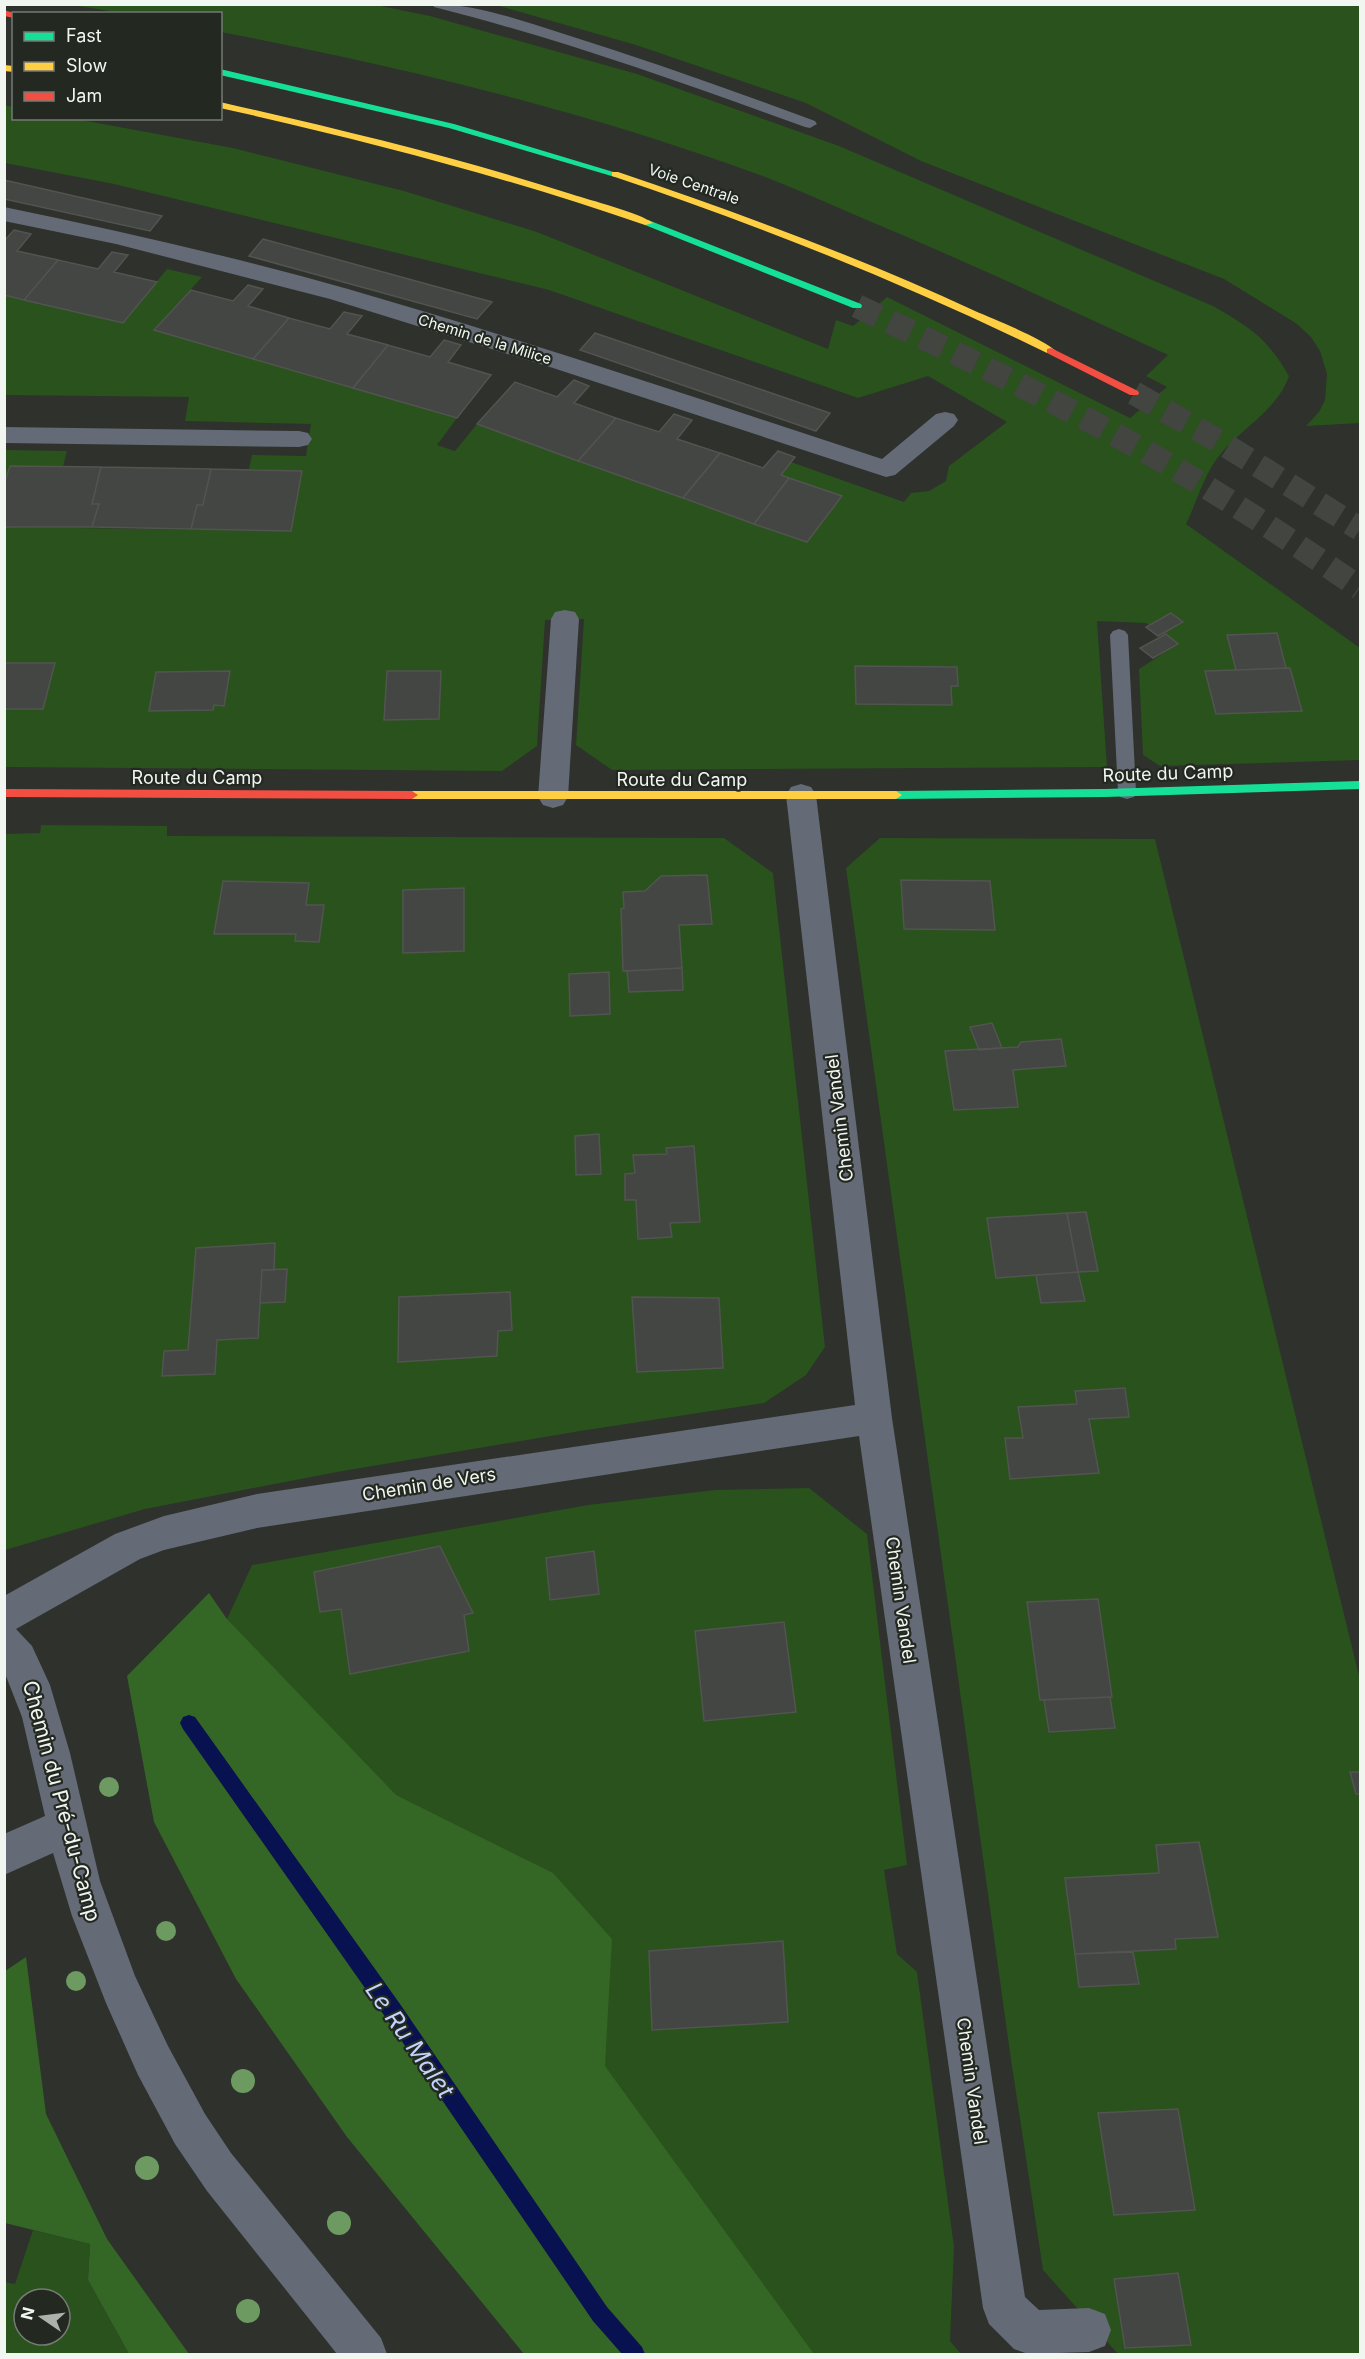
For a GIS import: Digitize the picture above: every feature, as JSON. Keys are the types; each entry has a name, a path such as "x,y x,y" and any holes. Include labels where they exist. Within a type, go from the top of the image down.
{"main road":[{"name":"Voie Centrale","path":"222,72 416,116 500,138 607,171 779,231 858,262 997,325 1134,393"},
{"path":"366,92 477,122 600,162 779,231"},
{"path":"222,105 378,141 476,168 638,219 857,306"},
{"path":"222,116 378,141"},
{"name":"Route du Camp","path":"4,794 553,797 1127,792 1360,785"}],"street":[{"name":"Chemin de la Milice","path":"4,214 105,233 340,294 530,352 886,469 945,420"},
{"path":"4,435 299,439"},
{"path":"553,797 566,619"},
{"name":"Chemin Vandel","path":"801,795 874,1418 1005,2308 1030,2333 1089,2330"},
{"name":"Chemin de Vers","path":"4,1616 128,1546 164,1533 257,1511 874,1418"},
{"name":"Chemin du Pré-du-Camp","path":"4,1642 19,1655 33,1692 55,1767 65,1827 80,1880 102,1942 135,2020 168,2088 210,2160 365,2355"},
{"path":"4,1854 65,1827"}],"lane":[{"path":"440,4 652,67 810,124"},
{"path":"1119,635 1127,792"}],"green space":[{"path":"72,5 376,5 430,16 637,74 839,146 1213,306 1257,335 1273,352 1289,376 1283,389 1266,411 1224,450 1211,467 1186,524 1360,648 1360,760 1160,766 1143,755 1139,669 1178,644 1146,623 1097,621 1107,767 612,770 576,745 584,619 545,620 537,746 502,771 5,767 5,527 291,531 302,471 249,469 252,455 306,456 311,424 185,421 189,397 5,395 5,295 123,323 167,269 202,277 154,330 457,418 437,445 455,451 477,424 807,542 842,496 781,475 791,462 904,502 911,493 929,491 946,481 949,466 1007,422 928,376 858,398 549,290 114,184 5,163 4,105 12,107 12,120 81,120 233,148 404,191 537,232 828,349 836,320 853,326 887,297 1130,418 1167,387 1146,376 1168,355 1012,283 757,174 625,130 492,92 357,60 222,32 222,12 116,12"},
{"path":"496,5 1360,5 1360,423 1306,426 1319,412 1325,400 1327,374 1320,351 1311,337 1297,324 1224,279 921,161 806,103 636,45"},
{"path":"5,450 67,451 63,467 10,466 5,484"},
{"path":"41,825 167,826 167,836 724,838 773,873 825,1347 806,1375 764,1403 337,1472 145,1509 5,1550 4,834 40,833"},
{"path":"880,838 1155,839 1360,1680 1360,2354 1118,2354 1043,2270 1010,2053 846,868"},
{"path":"809,1488 867,1534 907,1865 884,1870 897,1954 917,1972 954,2247 950,2341 961,2354 808,2354 227,1619 252,1565 588,1505 715,1490"},
{"path":"209,1593 227,1619 396,1795 553,1873 612,1939 605,2066 814,2354 524,2354 347,2137 236,1979 154,1822 127,1676"},
{"path":"26,1957 46,2114 107,2239 189,2354 129,2354 88,2280 90,2244 5,2223 5,1971"},
{"path":"33,2230 90,2244 88,2280 129,2354 5,2354 5,2282 15,2284"}],"building":[{"path":"4,180 162,216 150,231 4,199"},
{"path":"14,230 31,234 17,251 58,260 24,300 4,295 4,241"},
{"path":"263,239 492,302 477,319 249,256"},
{"path":"112,252 128,255 114,272 157,282 123,323 24,300 58,260 98,269"},
{"path":"248,285 263,289 248,306 289,318 253,359 154,330 191,290 233,301"},
{"path":"344,312 362,316 347,334 388,345 353,388 253,359 289,318 330,329"},
{"path":"595,333 830,413 816,431 580,350"},
{"path":"444,340 461,345 448,362 491,375 457,418 353,388 388,345 430,357"},
{"path":"574,380 589,386 574,403 616,418 578,461 477,424 515,382 557,397"},
{"path":"674,414 692,420 677,439 720,453 683,498 578,461 616,418 659,432"},
{"path":"778,451 795,457 781,475 789,478 754,524 683,498 720,453 763,468"},
{"path":"10,466 101,467 92,504 99,504 92,527 4,527 4,484"},
{"path":"101,467 211,469 203,505 197,505 191,529 92,527 99,504 92,504"},
{"path":"211,469 302,471 291,531 191,529 197,505 203,505"},
{"path":"789,478 842,496 807,542 754,524"},
{"path":"1171,613 1183,622 1158,636 1146,627"},
{"path":"1277,633 1286,668 1236,670 1227,635"},
{"path":"1166,634 1178,644 1153,658 1140,648"},
{"path":"4,663 55,663 43,709 4,709"},
{"path":"855,666 957,667 958,686 951,686 952,705 856,704"},
{"path":"1290,668 1302,711 1216,714 1205,671"},
{"path":"230,671 224,706 214,705 213,710 149,711 156,672"},
{"path":"387,671 441,671 439,719 384,720"},
{"path":"707,875 712,924 679,925 682,968 623,971 621,909 624,908 623,892 645,891 661,876"},
{"path":"901,880 990,881 995,930 904,929"},
{"path":"223,881 309,883 306,905 324,905 319,942 295,941 296,934 214,934"},
{"path":"464,888 464,951 403,953 403,890"},
{"path":"682,968 683,990 629,992 627,971"},
{"path":"609,972 610,1014 570,1016 569,974"},
{"path":"992,1023 1002,1048 979,1050 970,1027"},
{"path":"1061,1039 1066,1066 1013,1070 1018,1107 954,1110 945,1051 1018,1047 1021,1042"},
{"path":"599,1134 601,1174 576,1175 575,1136"},
{"path":"694,1146 700,1222 670,1223 672,1237 638,1239 636,1200 625,1200 625,1174 635,1173 633,1155 667,1154 666,1148"},
{"path":"1086,1212 1098,1271 1078,1272 1067,1213"},
{"path":"1067,1213 1078,1272 996,1278 987,1218"},
{"path":"275,1243 274,1270 262,1270 258,1338 217,1340 215,1374 162,1376 164,1351 188,1350 196,1248"},
{"path":"287,1269 285,1302 260,1303 262,1270"},
{"path":"1078,1272 1085,1301 1041,1303 1036,1275"},
{"path":"510,1292 512,1330 498,1331 497,1356 398,1362 399,1297"},
{"path":"632,1297 719,1298 723,1368 637,1372"},
{"path":"1125,1388 1129,1417 1089,1419 1099,1473 1010,1479 1005,1438 1023,1438 1018,1407 1077,1404 1075,1391"},
{"path":"440,1546 473,1613 464,1615 469,1651 350,1674 341,1609 320,1612 314,1572"},
{"path":"594,1551 599,1594 550,1600 546,1558"},
{"path":"1098,1599 1112,1697 1040,1700 1027,1602"},
{"path":"784,1622 796,1712 704,1721 695,1631"},
{"path":"1110,1697 1115,1728 1049,1732 1044,1700"},
{"path":"1350,1772 1360,1772 1360,1794 1356,1794"},
{"path":"1199,1842 1218,1937 1175,1939 1176,1949 1075,1954 1065,1878 1159,1873 1156,1845"},
{"path":"783,1941 788,2022 652,2030 649,1951"},
{"path":"1133,1952 1139,1984 1079,1987 1075,1954"},
{"path":"1178,2109 1195,2210 1114,2215 1098,2113"},
{"path":"1178,2273 1191,2345 1125,2348 1114,2279"}],"waterway":[{"name":"Le Ru Malet","path":"189,1723 393,2011 600,2314 635,2354"}],"tunnel":[{"path":"857,306 1036,393 1141,449 1252,516 1360,588"},
{"path":"1134,393 1222,443 1360,529"}],"traffic: fast":[{"path":"222,72 451,126 615,174"},
{"path":"648,223 857,306"},
{"path":"896,795 1105,793 1360,785"}],"traffic: slow":[{"path":"4,68 12,69"},
{"path":"222,105 436,157 543,188 648,223"},
{"path":"615,174 782,233 944,300 1051,351"},
{"path":"412,795 896,795"}],"traffic: jam":[{"path":"4,13 12,15"},
{"path":"1051,351 1134,393"},
{"path":"4,793 412,795"}]}
